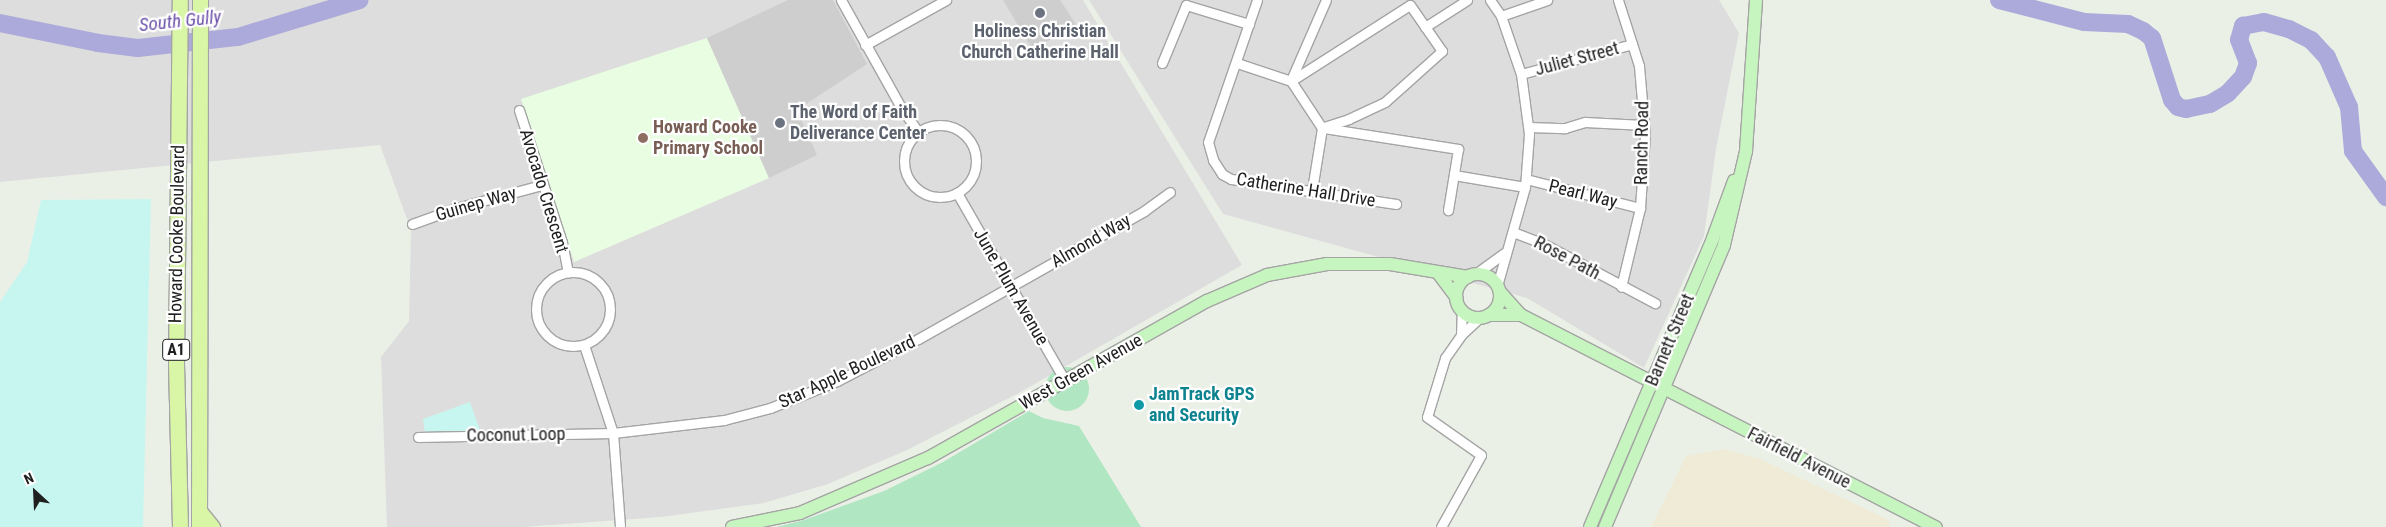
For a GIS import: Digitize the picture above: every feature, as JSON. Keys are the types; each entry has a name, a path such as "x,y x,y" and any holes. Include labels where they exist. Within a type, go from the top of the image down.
{"main road":[{"name":"Howard Cooke Boulevard","path":"180,0 176,365 180,527"},
{"name":"Howard Cooke Boulevard","path":"199,527 200,0"},
{"path":"199,512 212,527"}],"street":[{"path":"841,0 865,45 918,132"},
{"path":"865,45 946,0"},
{"name":"Catherine Hall Drive","path":"1257,0 1237,63 1208,142 1213,160 1222,174 1231,178 1396,204"},
{"path":"1291,81 1326,0"},
{"path":"1425,28 1466,0"},
{"path":"1441,527 1481,455 1426,419 1445,358 1461,335 1498,305 1504,252 1513,232 1526,183 1528,127 1521,74 1501,16 1490,0"},
{"path":"1501,16 1547,0"},
{"name":"Ranch Road","path":"1618,0 1639,66 1644,125 1640,208 1621,287"},
{"name":"Barnett Street","path":"1605,527 1746,150 1756,0"},
{"path":"1162,63 1186,5 1249,24"},
{"path":"1291,81 1410,5 1442,51 1385,102 1349,120 1322,128"},
{"name":"Juliet Street","path":"1521,74 1632,44"},
{"path":"1237,63 1291,81 1322,128 1312,190"},
{"name":"Avocado Crescent","path":"519,110 541,185 562,242 568,272"},
{"path":"1528,127 1566,128 1585,122 1644,125"},
{"path":"932,126 947,126 961,132 971,143 976,159 974,175 957,193 934,197 914,187 907,177 905,153 918,132 932,126"},
{"path":"1322,128 1458,149 1448,210"},
{"name":"Pearl Way","path":"1454,176 1526,183 1640,208"},
{"name":"Guinep Way","path":"412,224 456,208 541,185"},
{"name":"Almond Way","path":"1010,286 1144,211 1170,192"},
{"name":"June Plum Avenue","path":"957,193 1065,381"},
{"name":"Rose Path","path":"1513,232 1544,244 1621,287 1655,303"},
{"path":"1461,335 1458,287 1504,252"},
{"name":"West Green Avenue","path":"732,527 800,513 850,494 928,458 1221,294 1267,275 1327,264 1390,264 1438,273 1471,276"},
{"path":"568,272 590,276 599,282 610,303 608,324 594,340 584,345 558,344 547,336 537,320 536,304 542,289 554,278 568,272"},
{"path":"1438,273 1469,316 1521,316"},
{"path":"1471,276 1488,276 1521,316 1657,385"},
{"name":"Star Apple Boulevard","path":"613,433 724,420 786,402 837,381 918,339 1010,286"},
{"path":"584,345 613,433 620,527"},
{"name":"Barnett Street","path":"1590,527 1657,385"},
{"name":"Fairfield Avenue","path":"1657,385 1914,522 1936,527"},
{"name":"Coconut Loop","path":"418,437 613,433"}],"shaded area":[{"path":"0,0 1083,0 1242,265 1019,393 907,450 828,484 764,503 661,517 523,527 387,527 381,357 409,321 411,230 380,145 0,182"},
{"name":"The Word of Faith Deliverance Center","path":"788,0 833,0 867,64 797,110 817,155 769,178 707,38"},
{"name":"Holiness Christian Church Catherine Hall","path":"1003,0 1060,0 1077,26 1032,49"},
{"path":"1089,0 1719,0 1739,33 1716,149 1704,236 1644,368 1527,298 1223,214"},
{"name":"Howard Cooke Primary School","path":"707,38 769,178 574,262 521,99"},
{"path":"151,199 143,527 0,527 0,302 27,262 41,200"},
{"path":"470,402 481,433 425,433 423,419"},
{"path":"1724,449 1760,459 1889,520 1890,527 1651,527 1686,456"}],"green space":[{"path":"1063,367 1071,367 1083,373 1089,389 1083,405 1071,411 1063,411 1051,405 1045,393 1045,385 1051,373"},
{"path":"1029,411 1043,418 1079,426 1141,527 776,527 804,520 884,491 943,462"}],"waterway":[{"name":"South Gully","path":"0,23 98,43 138,48 238,37 360,0"},
{"name":"South Gully","path":"1999,0 2084,22 2128,24 2143,31 2152,38 2172,100 2178,107 2186,109 2210,104 2228,93 2243,77 2248,63 2239,40 2243,26 2264,22 2289,29 2311,40 2327,57 2349,107 2353,151 2386,197"}],"place":[{"name":"Holiness Christian Church Catherine Hall","path":"1040,13"},
{"name":"The Word of Faith Deliverance Center","path":"780,123"},
{"name":"Howard Cooke Primary School","path":"643,138"},
{"name":"JamTrack GPS and Security","path":"1139,405"}]}
